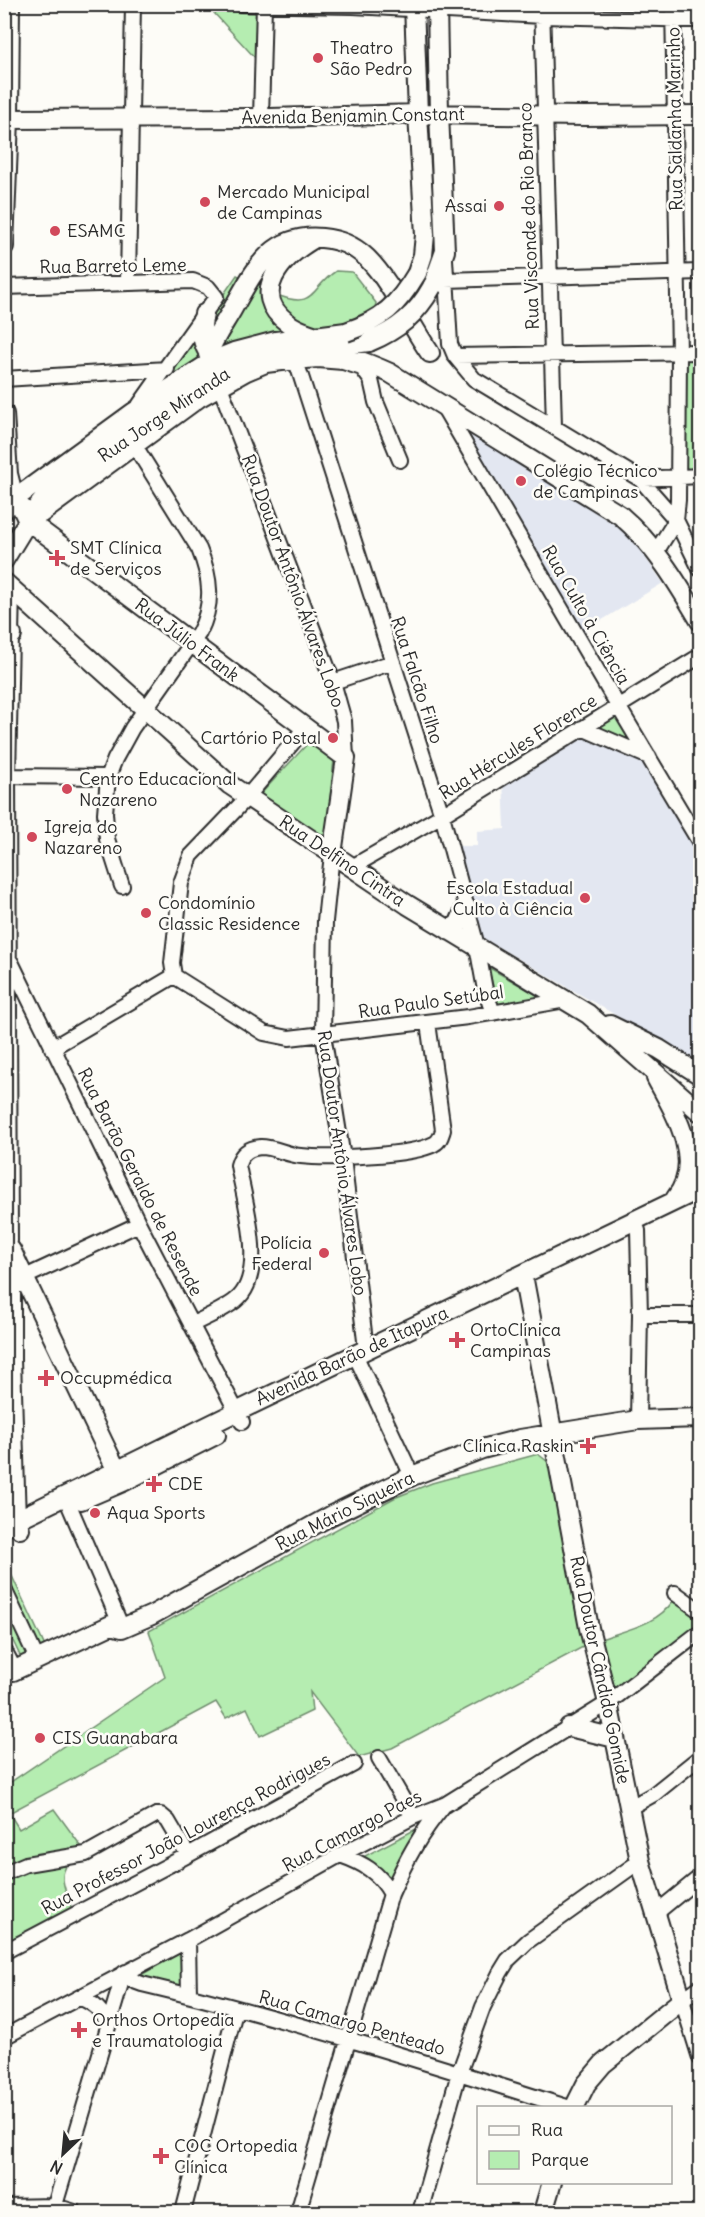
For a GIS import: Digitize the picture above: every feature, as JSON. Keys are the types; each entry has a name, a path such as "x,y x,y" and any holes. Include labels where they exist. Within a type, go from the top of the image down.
{"main road":[{"path":"4,246 10,4"},
{"path":"414,7 417,114"},
{"path":"316,343 369,342 387,335 416,312 439,283 445,251 437,7"},
{"name":"Avenida Benjamin Constant","path":"7,119 261,118 417,114 700,115"},
{"name":"Rua Jorge Miranda","path":"28,521 43,500 64,484 150,421 234,368 368,325 387,312 406,291 417,273 423,255 424,235 417,114"},
{"path":"314,238 283,262 271,281 269,293 272,303 286,322 316,343 366,361 442,404 620,515 656,552 683,590 700,621"},
{"path":"211,357 250,278 265,259 272,251 290,241 314,238 343,242 366,258 381,274 430,353"},
{"path":"204,314 201,334 211,357 226,367 234,368"},
{"name":"Rua Jorge Miranda","path":"10,504 211,357 256,345 316,343"},
{"path":"4,414 10,504 28,521 4,560"},
{"name":"Rua Júlio Frank","path":"28,521 346,758"},
{"name":"Rua Delfino Cintra","path":"8,585 244,800 331,861 352,867 408,905 588,1014 645,1055"},
{"name":"Rua Doutor Antônio Álvares Lobo","path":"331,861 346,758"},
{"path":"331,861 408,905"},
{"path":"450,931 459,923 466,907"},
{"path":"645,1055 700,1075"},
{"path":"645,1055 700,1112"},
{"path":"645,1055 693,1142 694,1169 683,1192 669,1203"},
{"name":"Avenida Barão de Itapura","path":"524,1280 669,1203 700,1189"},
{"name":"Avenida Barão de Itapura","path":"11,1528 123,1482 239,1417 363,1356 700,1200"},
{"path":"8,1243 117,1469"},
{"path":"8,1243 11,1302 8,1361 11,1528"},
{"name":"Rua Doutor Cândido Gomide","path":"524,1280 589,1628 608,1703 640,1861 682,2000"},
{"name":"Avenida Barão de Itapura","path":"11,1528 117,1469 239,1417"},
{"name":"Rua Mário Siqueira","path":"4,1654 13,1671 111,1625 122,1629 152,1615 332,1515 412,1476 482,1449 553,1433 638,1420 700,1418"},
{"path":"569,1727 615,1738"},
{"path":"575,2106 586,2084 603,2064 682,2000"},
{"path":"543,2212 551,2184"}],"street":[{"path":"128,282 133,4"},
{"path":"240,4 542,10 700,20"},
{"name":"Rua Saldanha Marinho","path":"656,552 676,520 678,476 679,354 673,4"},
{"path":"261,118 264,5"},
{"name":"Rua Visconde do Rio Branco","path":"542,10 554,426"},
{"path":"700,272 549,276 439,283 454,356 474,378 640,479 676,520 700,569"},
{"name":"Rua Barreto Leme","path":"4,287 193,281 208,287 216,297"},
{"name":"Rua Jorge Miranda","path":"134,412 167,369 216,297"},
{"path":"454,356 700,352"},
{"name":"Rua Jorge Miranda","path":"28,521 42,515 200,400 247,373 266,365 296,361 343,362 357,365 368,373 376,402 400,460"},
{"name":"Rua Falcão Filho","path":"296,361 442,815 477,946 485,990 492,1013"},
{"path":"4,379 167,369"},
{"name":"Rua Doutor Antônio Álvares Lobo","path":"221,389 333,682 344,721 346,758"},
{"name":"Rua Culto à Ciência","path":"442,404 700,843"},
{"path":"122,886 107,839 105,813 108,777 122,744 205,622 210,603 207,568 199,549 135,446"},
{"path":"640,479 700,476"},
{"path":"8,585 8,1243"},
{"name":"Rua Hércules Florence","path":"352,867 442,815 700,656"},
{"path":"333,682 393,662"},
{"path":"52,1048 174,976 172,963 181,883 185,868 197,849 311,732 331,738 340,730 344,721"},
{"path":"582,728 649,757"},
{"path":"8,776 108,777"},
{"name":"Rua Doutor Antônio Álvares Lobo","path":"331,861 325,921 323,1034 343,1158 363,1356 412,1476"},
{"name":"Rua Barão Geraldo de Resende","path":"9,958 139,1224 239,1417"},
{"name":"Rua Paulo Setúbal","path":"174,976 264,1033 290,1038 428,1023 566,1000"},
{"path":"468,1017 485,990"},
{"path":"9,1018 22,1009 35,1011"},
{"path":"191,1325 237,1299 247,1286 252,1268 252,1235 238,1165 240,1157 246,1151 262,1147 300,1156 343,1158 421,1149 437,1143 443,1130 428,1023"},
{"path":"11,1302 26,1277 139,1224"},
{"path":"638,1230 640,1315 638,1420"},
{"path":"640,1315 700,1315"},
{"path":"69,1505 122,1629"},
{"path":"4,1589 37,1659"},
{"path":"675,1593 700,1611"},
{"name":"Rua Camargo Paes","path":"4,2037 81,1998 340,1855 413,1817 446,1804 608,1703 700,1632"},
{"path":"629,1808 654,1794 700,1757"},
{"path":"379,1758 413,1817"},
{"name":"Rua Professor João Lourença Rodrigues","path":"4,1952 188,1856 354,1764"},
{"path":"298,2212 350,2041 391,1894 424,1829 446,1804"},
{"path":"7,1872 26,1864 86,1854 156,1815 161,1815 168,1821 188,1856"},
{"path":"340,1855 358,1861 373,1870 384,1881 391,1894"},
{"path":"420,2212 459,2073 492,1985 508,1960 528,1941 640,1861"},
{"path":"656,1913 700,1877"},
{"path":"188,1940 189,1995"},
{"path":"54,2209 125,1973"},
{"name":"Rua Camargo Penteado","path":"125,1973 135,1982 236,2008 564,2106"},
{"path":"682,2000 700,1986"},
{"path":"81,1998 98,2007 105,2016 108,2026"},
{"name":"Rua Doutor Cândido Gomide","path":"682,2000 700,2058"},
{"path":"183,2212 236,2008"},
{"path":"4,2207 75,2212"}],"shaded area":[{"name":"Colégio Técnico de Campinas","path":"465,429 629,534 663,583 584,631"},
{"name":"Escola Estadual Culto à Ciência","path":"582,731 647,760 700,860 700,1067 686,1056 478,935 456,846 477,846 477,831 505,829 503,779"}],"green space":[{"path":"259,9 257,60 213,12"},
{"path":"279,251 265,288 288,333 216,353 242,307"},
{"path":"336,271 352,272 376,303 375,308 345,325 309,327 289,316 277,295 299,300 306,298"},
{"path":"237,275 245,279 206,359 156,392"},
{"path":"700,353 700,472 681,472 679,354"},
{"path":"618,714 639,747 590,731"},
{"path":"310,741 334,759 325,847 257,798"},
{"path":"488,967 544,999 498,1005"},
{"path":"538,1454 553,1466 589,1628 583,1647 392,1748 359,1757 310,1692 312,1711 260,1736 247,1708 226,1718 216,1702 9,1813 19,1829 54,1809 81,1846 68,1863 63,1876 72,1910 5,1950 5,1786 165,1677 149,1631 394,1498 432,1483"},
{"path":"4,1559 47,1651 23,1662 5,1624"},
{"path":"673,1601 700,1619 700,1625 608,1697 598,1640 649,1621 658,1616"},
{"path":"416,1829 391,1880 363,1857"},
{"path":"182,1952 185,1993 132,1980"}],"place":[{"name":"Theatro São Pedro","path":"318,58"},
{"name":"Mercado Municipal de Campinas","path":"205,202"},
{"name":"Assai","path":"499,206"},
{"name":"ESAMC","path":"55,231"},
{"name":"Colégio Técnico de Campinas","path":"521,481"},
{"name":"SMT Clínica de Serviços","path":"57,558"},
{"name":"Cartório Postal","path":"333,738"},
{"name":"Centro Educacional Nazareno","path":"67,789"},
{"name":"Igreja do Nazareno","path":"32,837"},
{"name":"Escola Estadual Culto à Ciência","path":"585,898"},
{"name":"Condomínio Classic Residence","path":"146,913"},
{"name":"Polícia Federal","path":"324,1253"},
{"name":"OrtoClínica Campinas","path":"457,1340"},
{"name":"Occupmédica","path":"46,1378"},
{"name":"Clínica Raskin","path":"588,1446"},
{"name":"CDE","path":"154,1484"},
{"name":"Aqua Sports","path":"95,1513"},
{"name":"CIS Guanabara","path":"40,1738"},
{"name":"Orthos Ortopedia e Traumatologia","path":"79,2030"},
{"name":"COC Ortopedia Clínica","path":"161,2156"}]}
